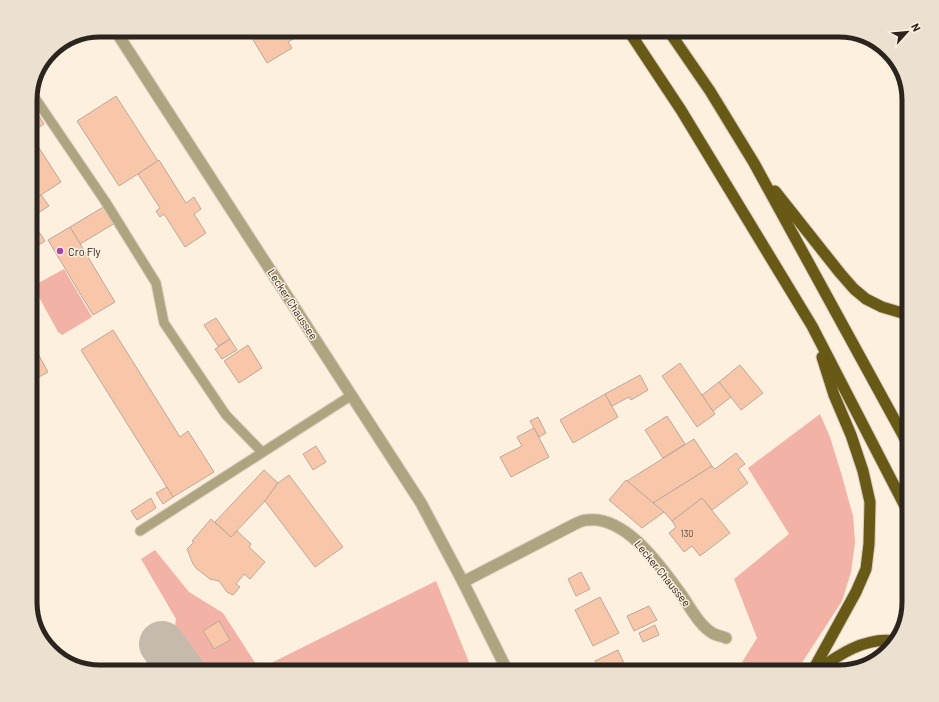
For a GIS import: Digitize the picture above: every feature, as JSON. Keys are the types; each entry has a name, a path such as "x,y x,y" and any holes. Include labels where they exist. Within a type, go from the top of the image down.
{"highway":[{"path":"633,37 681,110 812,326 902,500"},
{"path":"673,37 710,91 754,163 902,433"},
{"path":"754,163 854,289 866,299 882,307 902,313"},
{"path":"812,326 834,395 851,435 863,471 870,502 869,544 866,569 856,592 816,665"},
{"path":"825,665 837,656 866,644 889,640"}],"street":[{"name":"Lecker Chaussee","path":"120,37 421,503 504,665"},
{"name":"Lecker Chaussee","path":"463,582 573,525 587,520 601,521 619,527 634,538 655,560 702,624 713,634 726,638"}],"lane":[{"path":"37,101 105,201 156,284 164,323 226,416 262,452"},
{"path":"140,531 352,395"}],"shaded area":[{"path":"64,269 92,317 62,335 58,332 37,293 37,284"},
{"path":"820,414 830,437 853,516 855,542 851,572 842,601 801,665 740,665 757,638 734,579 789,534 748,468"},
{"path":"155,550 189,592 223,613 256,665 151,665 162,644 174,633 176,619 141,559"},
{"path":"436,581 470,665 267,665"}],"building":[{"path":"251,37 296,37 288,42 292,48 267,63"},
{"path":"116,96 158,161 119,186 77,121"},
{"path":"37,113 44,124 37,128"},
{"path":"37,145 61,182 37,197"},
{"path":"159,160 186,203 194,197 201,209 194,214 206,233 185,247 164,214 160,217 156,211 160,208 138,174"},
{"path":"41,195 49,206 37,214 37,198"},
{"path":"105,206 115,223 80,244 70,227"},
{"path":"70,227 115,302 93,315 48,240"},
{"path":"37,229 45,241 37,246"},
{"path":"216,318 230,339 218,346 204,325"},
{"path":"113,330 180,437 188,431 214,472 173,497 81,350"},
{"path":"230,339 237,350 222,359 215,349"},
{"path":"248,345 262,368 239,383 224,361"},
{"path":"37,352 48,372 37,378"},
{"path":"680,363 715,414 697,427 662,376"},
{"path":"740,365 763,393 741,410 719,382"},
{"path":"640,375 648,390 631,400 629,397 612,406 605,394"},
{"path":"719,382 731,397 713,411 702,395"},
{"path":"605,394 618,417 573,443 560,420"},
{"path":"667,416 685,444 663,458 645,430"},
{"path":"538,417 546,433 539,437 530,421"},
{"path":"534,428 549,457 511,477 500,457 522,446 517,437"},
{"path":"694,439 712,466 653,503 627,481"},
{"path":"316,446 326,462 313,470 303,454"},
{"path":"736,453 745,464 738,469 748,483 712,510 702,498 672,521 653,503 712,466 715,469"},
{"path":"264,470 278,483 265,501 231,537 215,522"},
{"path":"289,475 343,547 315,567 265,501 278,483"},
{"path":"626,480 664,512 642,528 609,500"},
{"path":"167,487 173,497 163,504 156,493"},
{"path":"151,498 156,508 137,520 131,511"},
{"path":"702,498 730,533 700,556 692,546 684,552 669,533 676,527 672,521"},
{"path":"211,519 231,537 237,531 251,544 249,547 265,562 250,579 244,574 236,584 240,587 233,595 227,592 219,581 210,579 197,569 193,564 187,549"},
{"path":"581,572 590,589 576,596 568,579"},
{"path":"600,597 619,633 593,646 575,610"},
{"path":"649,606 657,620 634,631 627,616"},
{"path":"219,621 230,640 214,649 203,631"},
{"path":"655,625 659,635 643,642 639,633"},
{"path":"618,650 625,665 597,665 595,661"}],"taxiway":[{"path":"162,644 177,665"}],"place":[{"name":"Cro Fly","path":"60,251"}]}
